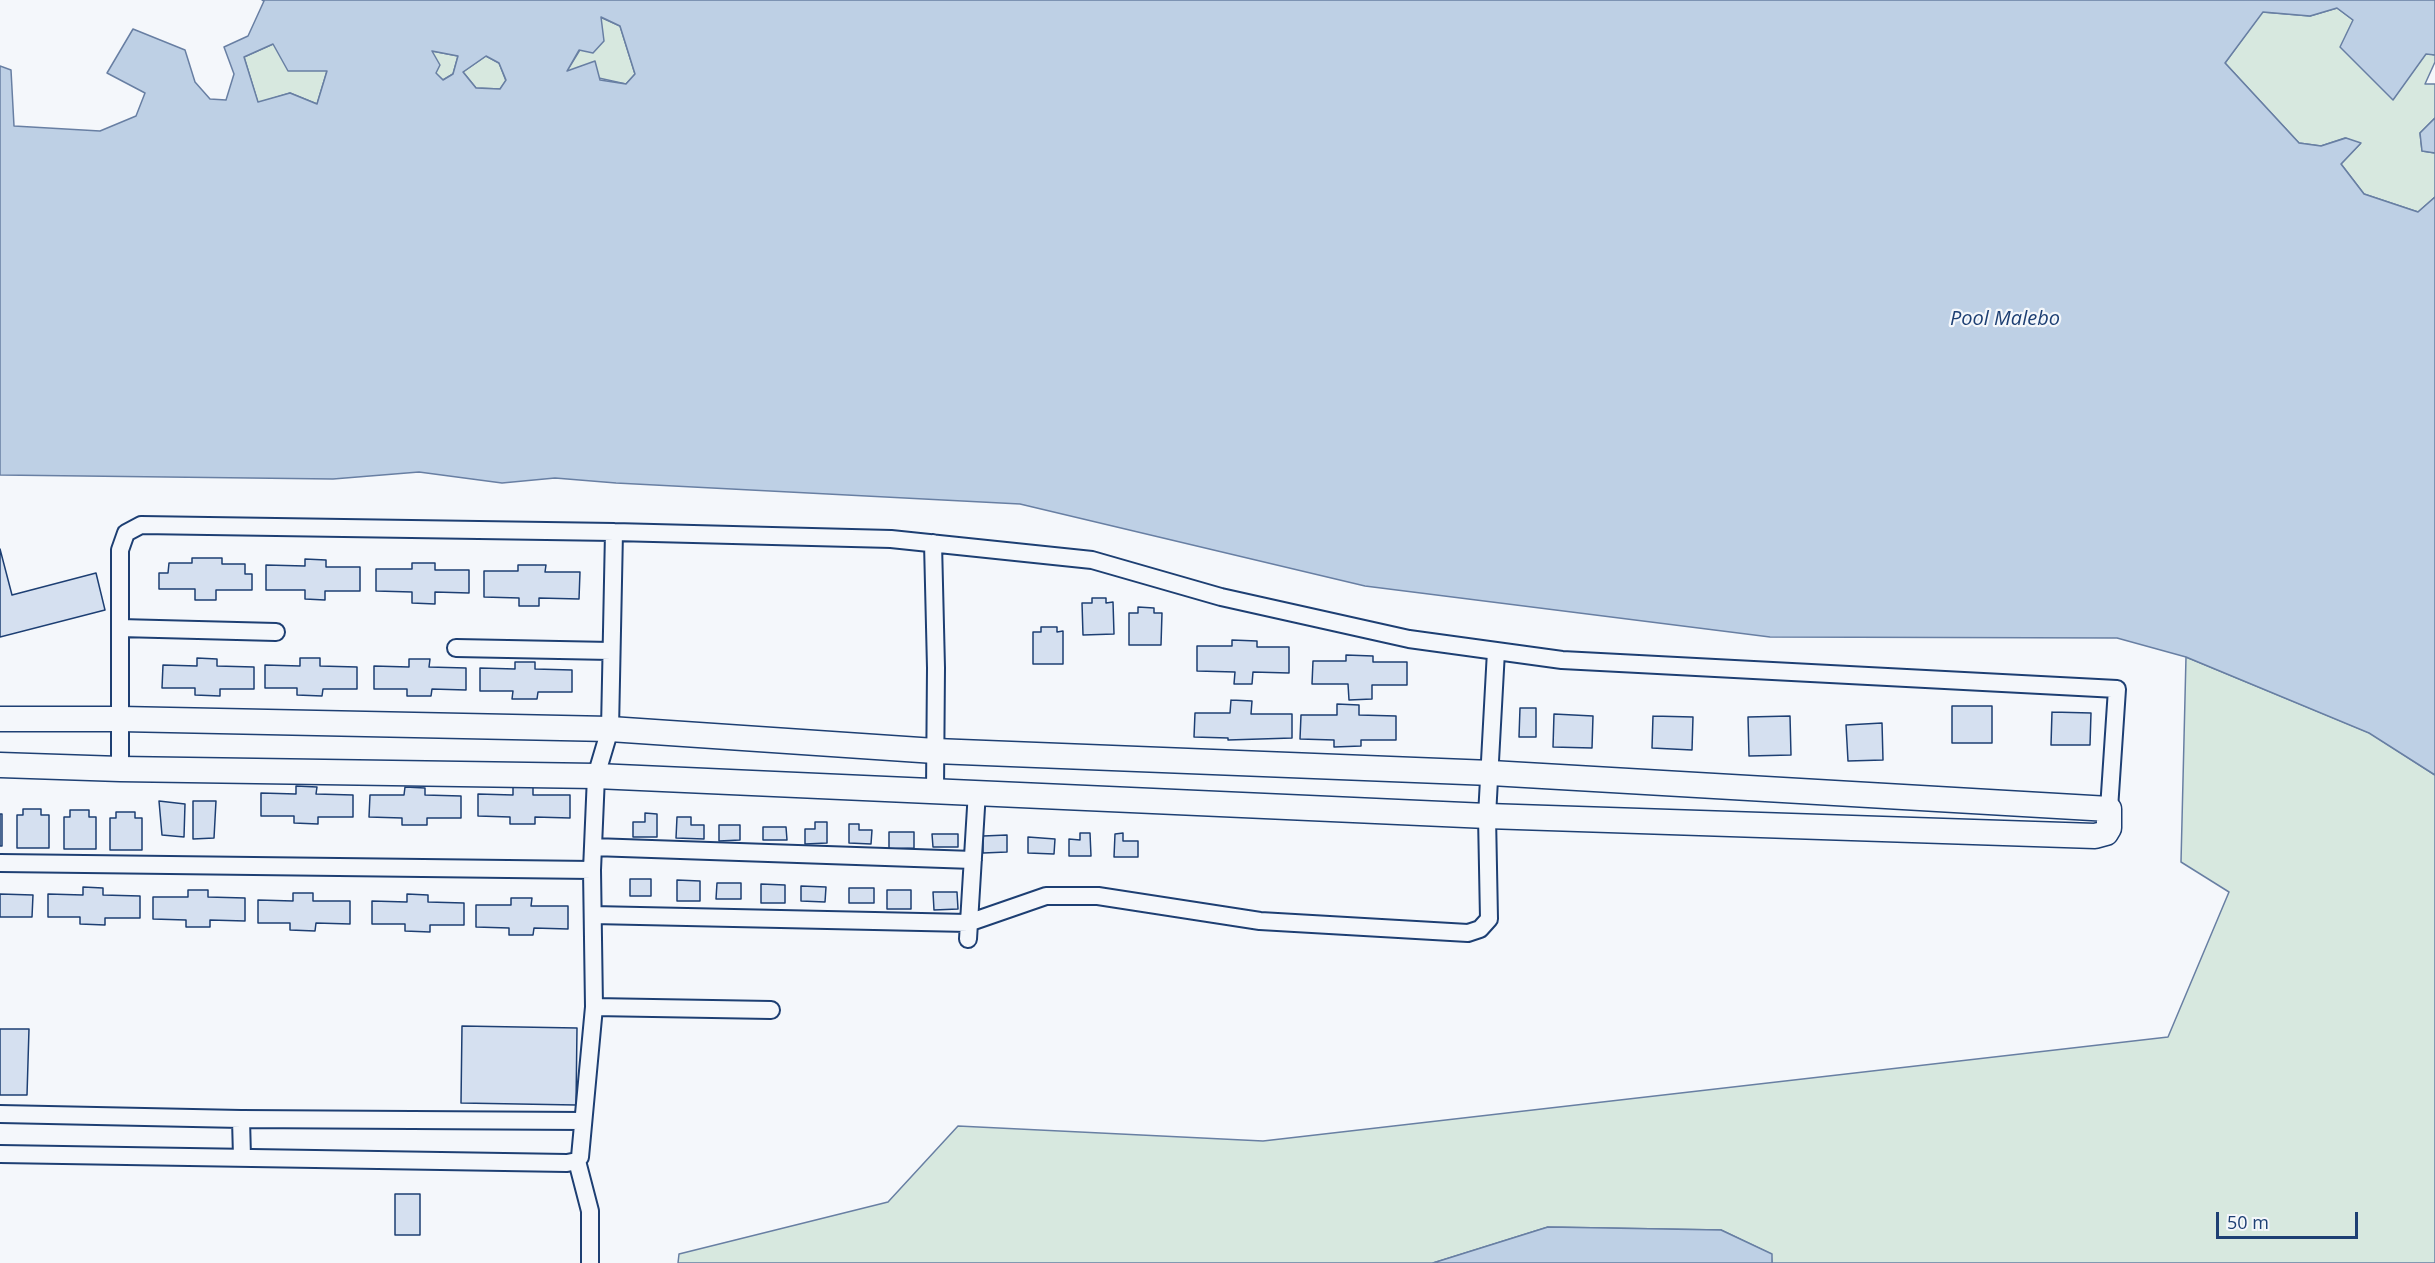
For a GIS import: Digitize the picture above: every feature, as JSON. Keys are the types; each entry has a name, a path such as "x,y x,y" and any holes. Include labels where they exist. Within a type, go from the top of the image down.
{"street":[{"path":"0,765 120,769 596,776 935,789 1487,816 2095,836 2106,833 2109,828 2117,689 1562,660 1409,639 1221,597 1092,560 891,538 141,525 126,533 120,550 120,769"},
{"path":"590,1263 590,1211 577,1161 580,1156 594,1007 592,870 596,776 610,729 614,532"},
{"path":"933,543 936,668 935,789"},
{"path":"120,628 276,632"},
{"path":"456,648 611,651"},
{"path":"593,915 968,931 1046,896 1098,896 1260,921 1468,933 1480,929 1489,919 1487,816 1496,651"},
{"path":"0,719 121,719 610,729 935,751 1491,774 2109,809"},
{"path":"968,931 977,791"},
{"path":"593,847 973,860"},
{"path":"0,863 592,870"},
{"path":"594,1007 771,1010"},
{"path":"0,1114 241,1119 583,1121"},
{"path":"241,1119 242,1157"},
{"path":"0,1154 567,1163 577,1161"}],"shaded area":[{"path":"2337,8 2353,20 2393,99 2426,53 2435,55 2435,62 2425,84 2435,84 2435,118 2420,133 2422,151 2435,153 2435,197 2418,212 2364,194 2341,164 2360,144 2345,138 2321,146 2299,143 2225,63 2262,12 2310,16"},
{"path":"600,17 620,26 635,74 626,84 567,71"},
{"path":"273,44 327,71 317,104 290,93 258,103 244,57"},
{"path":"432,51 458,56 453,74 443,80 435,73"},
{"path":"486,56 499,63 506,81 500,89 476,88 463,72"},
{"path":"2186,657 2370,733 2435,775 2435,1263 1772,1263 1771,1254 1721,1230 1548,1227 1433,1263 678,1263 679,1254 888,1202 958,1126 1263,1141 2168,1037 2229,892 2181,862"}],"water":[{"name":"Pool Malebo","path":"262,0 2435,0 2435,55 2426,54 2393,100 2340,47 2353,20 2337,8 2310,16 2263,12 2225,63 2299,143 2321,146 2346,138 2361,143 2341,164 2364,194 2418,212 2435,197 2435,775 2369,733 2186,657 2117,638 1770,637 1365,586 1020,504 555,478 502,483 419,472 333,479 0,475 0,66 11,70 14,126 100,131 136,116 145,93 107,73 133,29 185,50 195,82 210,99 226,100 234,74 224,47 248,36 264,1","holes":["601,17 620,26 635,74 626,84 600,80 595,61 567,71 579,50 593,53 604,41","273,44 288,71 327,71 317,104 290,93 258,102 244,57","432,51 458,56 453,74 443,80 436,73 440,65","486,56 499,63 506,80 500,89 476,88 463,72"]},
{"path":"2435,118 2435,153 2422,151 2420,133"},
{"path":"1548,1227 1721,1230 1772,1254 1772,1263 1433,1263"}],"building":[{"path":"0,549 12,595 96,573 105,610 0,637"},
{"path":"192,558 222,558 222,564 245,564 245,574 252,574 252,590 216,590 216,600 195,600 195,589 159,589 159,573 168,573 169,563 192,563"},
{"path":"305,559 326,560 326,567 360,567 360,591 325,591 325,600 305,599 305,590 266,590 266,565 305,566"},
{"path":"412,563 435,563 435,570 469,570 469,593 435,592 435,604 412,603 412,592 376,591 376,569 412,569"},
{"path":"518,565 546,565 545,572 580,572 579,599 539,598 539,606 519,606 519,598 484,597 484,571 518,571"},
{"path":"1092,598 1106,598 1106,603 1113,602 1114,634 1083,635 1082,603 1092,603"},
{"path":"1138,607 1154,608 1154,613 1162,613 1161,645 1129,645 1129,613 1138,613"},
{"path":"1041,627 1057,627 1057,632 1063,631 1063,664 1033,664 1033,632 1041,632"},
{"path":"1232,640 1257,641 1257,647 1289,647 1289,673 1253,672 1252,684 1234,684 1235,672 1197,671 1197,646 1232,646"},
{"path":"1346,655 1373,656 1373,662 1407,662 1407,685 1372,685 1372,699 1349,700 1348,684 1312,684 1313,661 1346,661"},
{"path":"197,658 217,659 217,666 254,667 254,689 220,689 220,696 195,695 195,688 162,688 163,665 197,666"},
{"path":"300,658 320,658 320,666 357,667 357,689 323,689 322,696 297,695 297,688 265,688 265,665 300,666"},
{"path":"409,659 430,659 429,667 466,668 466,690 432,689 431,696 407,696 407,689 374,689 374,666 409,667"},
{"path":"515,662 535,662 535,669 572,670 572,692 538,692 537,699 512,699 513,691 480,691 480,668 515,669"},
{"path":"1231,700 1252,701 1251,714 1292,714 1292,738 1228,740 1228,738 1194,737 1195,713 1230,713"},
{"path":"1337,704 1359,705 1359,715 1396,716 1396,740 1361,740 1361,746 1334,747 1334,740 1300,739 1301,715 1337,715"},
{"path":"1952,706 1992,706 1992,743 1952,743"},
{"path":"1520,708 1536,708 1536,737 1519,737"},
{"path":"2052,712 2091,713 2090,745 2051,745"},
{"path":"1554,714 1593,716 1592,748 1553,747"},
{"path":"1653,716 1693,717 1692,750 1652,748"},
{"path":"1790,716 1791,755 1749,756 1748,717"},
{"path":"1882,723 1883,760 1848,761 1846,725"},
{"path":"296,786 317,787 316,794 353,795 353,817 318,817 318,824 294,823 294,816 261,816 261,793 296,794"},
{"path":"405,787 425,788 425,795 461,796 461,818 427,818 427,825 402,825 402,818 369,817 370,795 404,795"},
{"path":"513,787 533,787 533,795 570,795 570,818 535,817 535,824 510,824 510,817 478,816 478,794 513,795"},
{"path":"159,801 185,804 184,837 162,835"},
{"path":"193,801 216,801 214,838 193,839"},
{"path":"23,809 41,809 41,815 49,815 49,848 17,848 17,815 23,815"},
{"path":"70,810 89,810 89,817 96,817 96,849 64,849 64,817 70,817"},
{"path":"116,812 135,812 135,818 142,818 142,850 110,850 110,818 116,818"},
{"path":"645,813 657,814 657,837 633,837 633,822 645,822"},
{"path":"0,814 2,814 2,846 0,846"},
{"path":"677,817 691,817 691,825 704,825 704,839 676,838"},
{"path":"815,822 827,822 827,843 805,844 805,829 815,829"},
{"path":"849,824 859,824 859,830 872,830 871,844 849,843"},
{"path":"719,825 740,825 740,840 719,841"},
{"path":"763,827 786,827 787,840 763,840"},
{"path":"889,832 914,832 914,848 889,849"},
{"path":"1080,833 1090,833 1091,856 1069,856 1069,839 1080,840"},
{"path":"1123,833 1123,841 1138,841 1138,857 1114,857 1115,834"},
{"path":"932,834 958,834 958,847 933,847"},
{"path":"1007,835 1007,852 983,853 983,836"},
{"path":"1028,837 1055,839 1054,854 1028,853"},
{"path":"630,879 651,879 651,896 630,896"},
{"path":"677,880 700,881 700,901 677,901"},
{"path":"717,883 741,883 741,899 716,899"},
{"path":"761,884 785,885 785,903 761,903"},
{"path":"801,886 826,887 825,902 801,901"},
{"path":"83,887 103,888 103,895 140,896 140,918 105,918 105,925 80,924 80,917 48,917 48,894 83,895"},
{"path":"849,888 874,888 874,903 849,903"},
{"path":"188,890 208,890 208,897 245,898 245,921 210,920 210,927 186,927 186,920 153,919 153,897 188,897"},
{"path":"887,890 911,890 911,909 887,909"},
{"path":"933,892 957,892 958,909 934,910"},
{"path":"293,893 313,893 313,901 350,901 350,924 316,923 315,931 290,930 290,923 258,923 258,900 293,901"},
{"path":"0,894 33,895 32,917 0,917"},
{"path":"407,894 428,895 428,902 464,903 464,925 430,925 430,932 405,931 405,924 372,924 372,901 407,902"},
{"path":"511,898 532,898 531,906 568,906 568,929 534,928 533,935 509,935 509,928 476,927 476,905 511,905"},
{"path":"462,1026 577,1028 576,1105 461,1103"},
{"path":"0,1029 29,1029 27,1095 0,1095"},
{"path":"395,1194 420,1194 420,1235 395,1235"}]}
